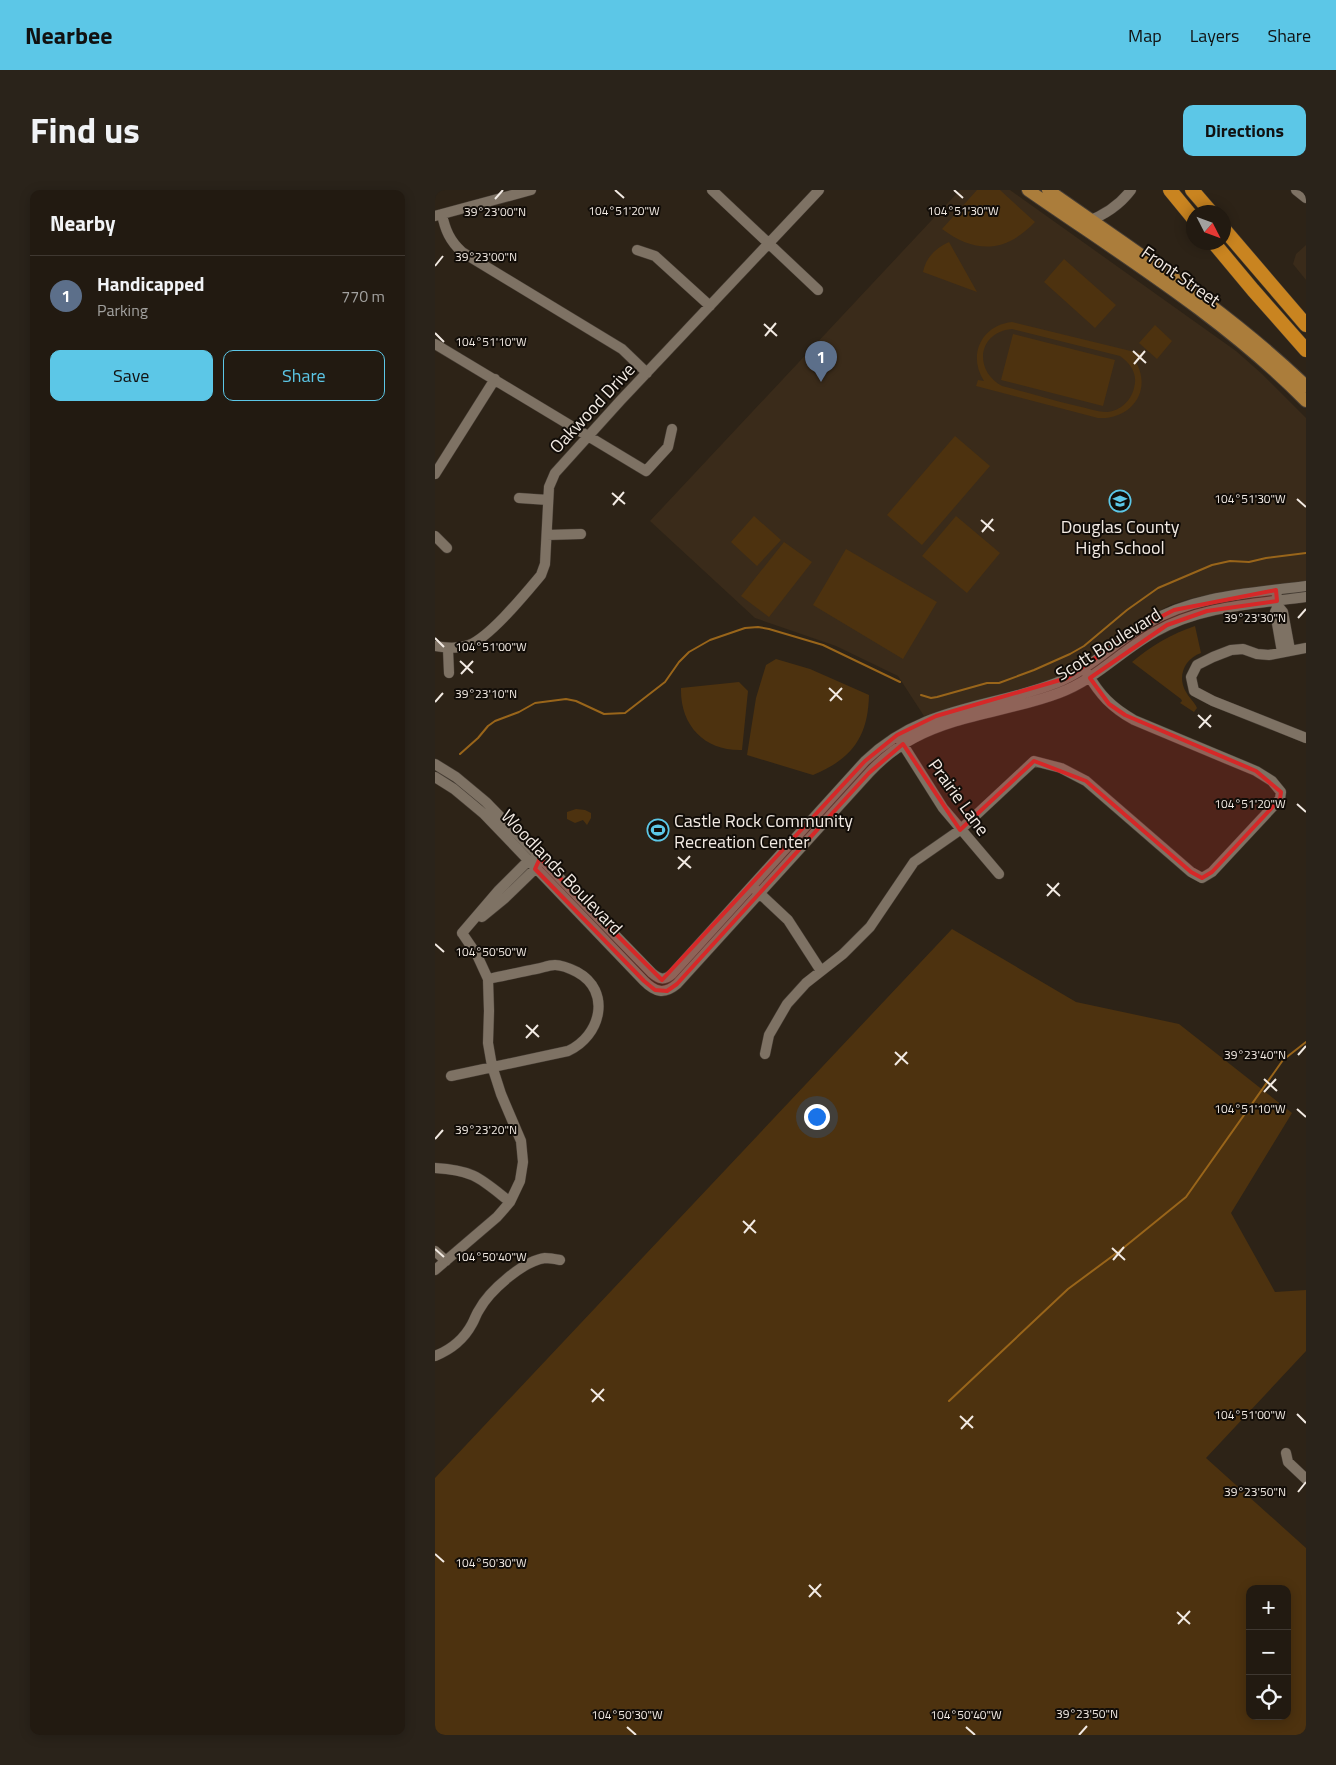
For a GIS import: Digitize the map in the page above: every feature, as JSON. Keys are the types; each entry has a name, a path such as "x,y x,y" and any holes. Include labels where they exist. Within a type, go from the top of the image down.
{"highway":[{"path":"1170,190 1186,209"},
{"path":"1192,190 1205,205"},
{"path":"1231,237 1306,325"},
{"path":"1220,250 1306,350"}],"main road":[{"name":"Front Street","path":"1027,190 1227,330 1306,401"},
{"name":"Front Street","path":"1048,190 1221,312 1259,343 1306,386"}],"street":[{"path":"531,190 438,215 456,246 462,252 622,349 647,373"},
{"path":"712,190 818,290"},
{"name":"Oakwood Drive","path":"435,646 448,649 469,645 485,635 541,576 545,564 549,487 555,473 819,190"},
{"path":"1078,225 1109,212 1131,190"},
{"path":"1296,190 1306,198"},
{"path":"637,250 655,256 710,306"},
{"path":"435,344 646,471 668,447 672,429"},
{"path":"435,474 495,379"},
{"path":"519,498 548,500"},
{"path":"547,535 581,534"},
{"path":"435,536 447,548"},
{"name":"Scott Boulevard","path":"662,979 672,974 865,761 897,735 924,721 961,709 1041,688 1067,678 1084,668 1137,629 1174,610 1215,599 1306,586"},
{"path":"1276,590 1278,604 1283,612 1286,651"},
{"name":"Scott Boulevard","path":"663,992 670,990 677,984 761,894 869,773 903,744 942,726 1059,694 1090,678 1147,636 1177,621 1207,612 1278,604 1306,597"},
{"path":"1306,648 1269,654 1257,654 1243,649 1231,650 1197,665 1191,677 1194,691 1213,701 1306,738"},
{"path":"448,649 449,673"},
{"path":"765,1054 769,1035 787,1004 806,983 850,948 870,926 914,862 961,830 1034,761 1061,768 1091,784 1191,872 1202,878 1212,872 1280,799 1281,792 1272,781 1255,771 1133,720 1116,710 1103,697 1084,668"},
{"name":"Prairie Lane","path":"897,735 943,808 999,874"},
{"name":"Woodlands Boulevard","path":"435,764 478,794 652,973 662,979"},
{"name":"Woodlands Boulevard","path":"435,777 474,805 644,981 655,990 663,992"},
{"path":"435,1270 497,1217 511,1202 520,1181 523,1162 521,1141 501,1094 492,1066 488,1043 488,979 477,955 462,933 498,891 541,858"},
{"path":"752,886 792,924 821,971"},
{"path":"451,1076 568,1051 579,1046 591,1034 598,1018 598,1000 592,985 582,975 570,969 555,965 488,979"},
{"path":"435,1168 456,1169 471,1174 483,1180 511,1202"},
{"path":"435,1251 446,1261"},
{"path":"435,1356 454,1345 463,1337 472,1325 479,1309 512,1274 539,1260 547,1258 560,1260"},
{"path":"1286,1453 1288,1462 1306,1479"}],"highlighted area":[{"path":"1276,590 1277,601 1207,611 1167,625 1090,678 1109,704 1125,715 1256,771 1281,792 1280,799 1212,872 1202,878 1191,872 1086,781 1034,761 960,830 903,744 869,773 677,984 667,991 655,990 644,981 535,869 540,858 662,980 865,761 897,735 936,716 1067,678 1137,629 1174,610"}],"shaded area":[{"path":"960,190 1010,190 1236,351 1306,418 1306,582 1213,594 1170,605 1139,622 1065,674 1047,681 924,716 898,676 836,646 755,618 650,521"},
{"path":"977,190 1000,190 1035,222 1013,240 990,246 978,246 967,243 942,229"},
{"path":"949,242 977,292 923,272 932,254"},
{"path":"1306,245 1306,280 1293,264 1296,254"},
{"path":"1064,259 1116,305 1095,328 1044,282"},
{"path":"1012,322 1143,354 1141,361 1134,359 1140,370 1142,381 1136,400 1130,408 1121,414 1098,418 976,386 978,380 984,381 977,361 980,343 985,335 1001,324","holes":["1012,329 1120,356 1133,370 1135,378 1133,393 1124,405 1116,410 1107,412 1002,386 993,379 983,362 986,344 992,337"]},
{"path":"1155,325 1172,341 1157,359 1139,343"},
{"path":"1013,334 1115,360 1103,406 1001,380"},
{"path":"955,436 990,466 922,545 887,515"},
{"path":"754,516 781,540 757,566 731,542"},
{"path":"956,516 1000,553 967,593 922,556"},
{"path":"784,542 812,562 769,617 741,596"},
{"path":"846,549 937,602 903,659 813,605"},
{"path":"1195,626 1201,653 1186,664 1182,675 1183,686 1197,708 1194,712 1180,703 1181,699 1132,662 1162,641"},
{"path":"776,659 810,669 869,695 865,723 855,745 838,762 813,775 747,755 756,698 766,665"},
{"path":"739,682 748,691 742,750 716,746 706,741 697,733 685,713 681,688"},
{"path":"576,809 591,813 591,818 587,825 583,820 575,823 567,819 567,812"},
{"path":"952,929 1076,1002 1179,1024 1292,1113 1231,1213 1275,1292 1306,1290 1306,1351 1206,1458 1306,1548 1306,1735 435,1735 435,1478"}],"waterway":[{"path":"921,695 931,698 987,683 999,683 1070,654 1084,646 1127,610 1158,588 1212,565 1230,561 1249,562 1306,553"},
{"path":"460,754 495,721 519,712 535,703 566,699 576,701 604,714 625,713 665,682 679,662 689,652 710,640 745,628 758,627 769,629 823,645 900,682"},
{"path":"949,1401 1068,1289 1122,1249 1186,1197 1283,1060 1306,1042"}],"place":[{"name":"Handicapped","path":"821,382"},
{"name":"Douglas County High School","path":"1120,501"},
{"name":"Castle Rock Community Recreation Center","path":"658,830"}]}
